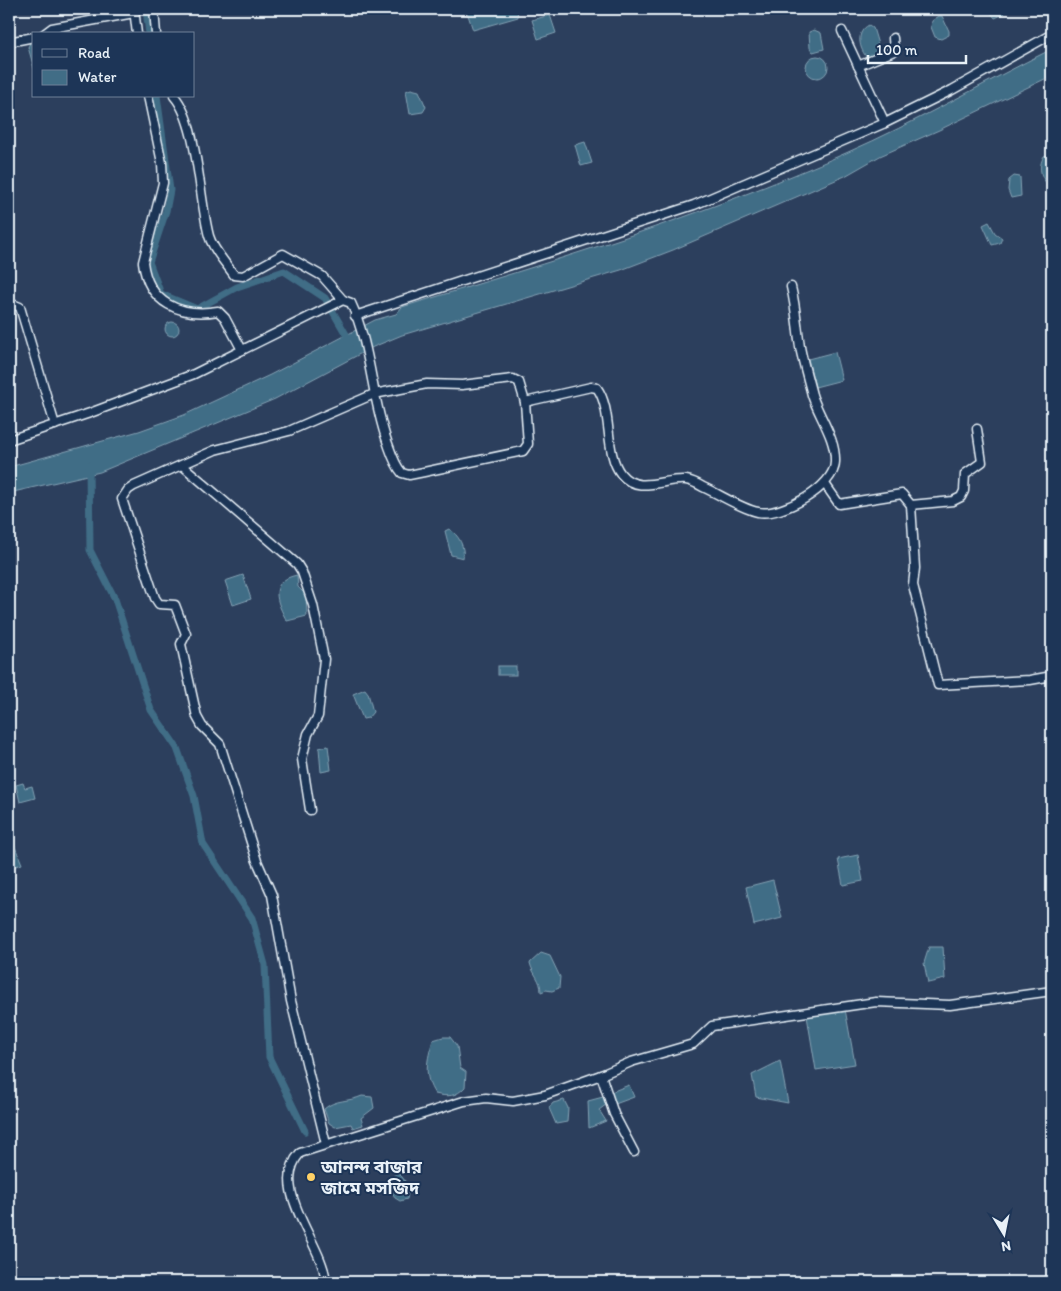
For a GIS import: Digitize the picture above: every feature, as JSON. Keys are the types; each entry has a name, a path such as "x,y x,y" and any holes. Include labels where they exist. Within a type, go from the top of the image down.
{"street":[{"path":"154,9 156,32"},
{"path":"47,32 52,28 134,11 137,32"},
{"path":"842,31 885,123"},
{"path":"356,316 662,218 885,123 952,90 1052,34"},
{"path":"9,42 32,37"},
{"path":"858,66 894,51 893,38"},
{"path":"148,98 162,163 163,183 144,262 145,274 153,290 170,307 201,314 218,311 225,318 242,350"},
{"path":"175,98 184,110 190,129 210,237 234,275 243,276 283,254 322,276 340,301"},
{"path":"526,402 591,387 596,388 602,401 615,463 621,473 634,483 652,485 690,481 758,512 766,512 795,503 824,484 833,472 835,463 833,450 810,388 800,348 791,287"},
{"path":"9,440 169,384 242,350 322,308 340,301 351,303 356,316 368,358 374,394 382,426 395,463 402,473 409,475 525,450 528,444 526,402 519,382 513,379 462,385 427,384 374,394 289,431 214,450 134,486 128,490 122,499 156,601 162,605 174,604 180,614 186,634 181,644 197,717 202,726 220,744 257,861 272,895 291,1001 326,1144"},
{"path":"9,306 20,307 55,425"},
{"path":"911,505 953,501 961,497 964,491 965,474 982,462 977,429"},
{"path":"182,465 297,564 302,572 313,604 324,659 318,716 308,734 302,759 310,810"},
{"path":"824,484 839,504 902,494 911,505 915,568 913,585 938,685 1030,680 1052,676"},
{"path":"326,1282 314,1244 293,1202 290,1172 292,1162 300,1153 457,1103 486,1098 504,1101 527,1099 601,1075 631,1062 692,1044 712,1026 876,1002 950,1005 1052,991"},
{"path":"601,1075 614,1114 634,1152"}],"water":[{"path":"466,9 517,9 518,17 473,30"},
{"path":"988,9 1003,9 1004,14 995,18"},
{"path":"550,15 556,33 538,39 532,20"},
{"path":"942,16 949,31 949,35 941,39 935,37 931,27 932,21"},
{"path":"869,25 873,28 881,54 868,59 862,50 860,36"},
{"path":"814,30 821,33 824,49 813,52 810,48 809,32"},
{"path":"32,42 32,61 28,47"},
{"path":"1052,49 1051,76 880,156 845,176 673,250 621,270 402,335 373,347 275,399 100,472 9,493 9,467 139,431 184,415 270,375 375,320 396,314 402,307 627,237 792,176 898,128"},
{"path":"817,56 825,59 828,67 825,75 817,78 809,75 806,67 809,59"},
{"path":"411,89 419,91 426,107 423,112 410,114 406,91"},
{"path":"585,142 592,163 581,166 575,145"},
{"path":"1052,155 1052,188 1041,174 1042,160 1044,156"},
{"path":"1014,176 1020,177 1021,196 1011,198 1008,190 1009,180"},
{"path":"989,222 995,233 1002,238 1000,243 992,245 983,225"},
{"path":"172,322 177,324 179,329 177,334 172,336 167,334 165,329 167,324"},
{"path":"835,352 842,380 815,387 808,359"},
{"path":"449,529 461,542 463,558 451,555 445,531"},
{"path":"243,575 251,599 233,605 225,581"},
{"path":"297,575 298,587 306,595 307,616 287,621 278,600 278,587 288,578"},
{"path":"498,666 516,666 516,675 498,675"},
{"path":"365,689 368,693 373,712 368,718 363,719 353,694"},
{"path":"328,746 331,770 321,772 319,748"},
{"path":"23,783 25,788 32,786 35,798 20,802 16,785"},
{"path":"9,832 22,864 9,868"},
{"path":"858,855 863,881 843,885 838,859"},
{"path":"773,880 782,918 754,925 746,887"},
{"path":"929,947 943,947 945,979 928,983 924,963"},
{"path":"541,953 550,956 560,977 559,988 552,991 546,990 541,992 540,984 530,963"},
{"path":"845,1009 855,1064 816,1070 807,1016"},
{"path":"450,1037 457,1046 460,1068 466,1072 465,1087 458,1093 444,1096 435,1094 429,1081 427,1068 433,1040"},
{"path":"780,1061 788,1103 756,1097 752,1075"},
{"path":"629,1085 634,1097 615,1104 611,1092"},
{"path":"362,1096 372,1097 374,1108 361,1118 363,1125 353,1128 351,1124 335,1127 329,1123 324,1109 337,1102"},
{"path":"603,1097 607,1104 599,1110 606,1121 589,1128 588,1101"},
{"path":"564,1100 568,1108 567,1122 556,1124 549,1108 553,1103"},
{"path":"398,1173 407,1184 408,1191 407,1199 400,1201 395,1198 387,1180"}],"waterway":[{"path":"146,9 149,32"},
{"path":"157,98 170,190 166,211 149,262 161,294 197,309 237,287 284,271 325,298 351,343"},
{"path":"89,465 90,550 115,599 151,710 177,748 194,796 203,844 252,918 265,965 269,1057 305,1131"}],"place":[{"name":"আনন্দ বাজার জামে মসজিদ","path":"311,1177"}]}
